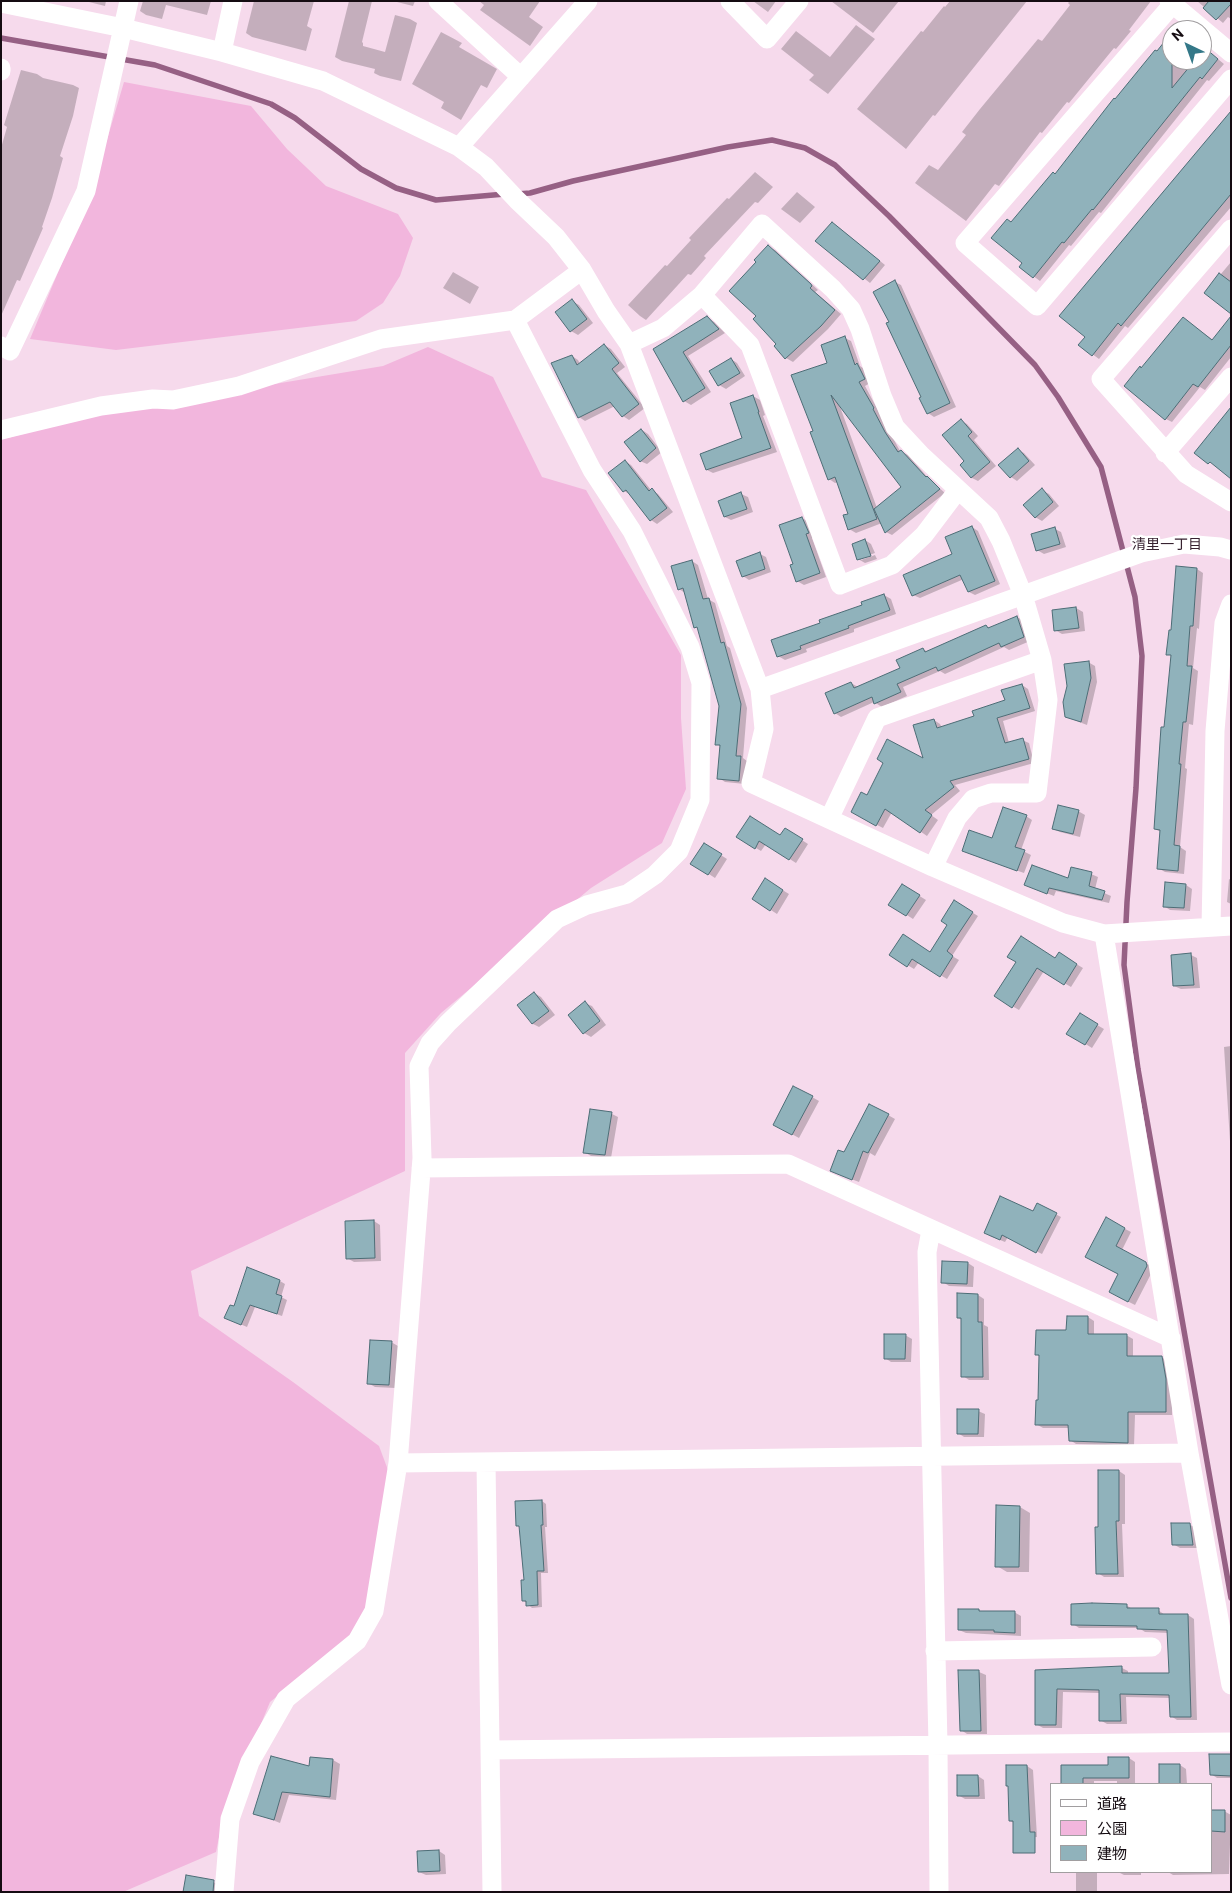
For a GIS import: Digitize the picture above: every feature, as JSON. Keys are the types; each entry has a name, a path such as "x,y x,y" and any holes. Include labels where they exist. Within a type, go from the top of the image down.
{"street":[{"path":"1,346 10,351 86,191 113,79 129,1"},
{"path":"222,52 233,1"},
{"path":"438,1 521,77"},
{"path":"458,147 588,1"},
{"path":"730,1 767,39 799,1"},
{"path":"1,3 22,4 123,28 222,52 323,81 458,147 486,167 556,237 582,270 606,311 629,344 760,689 764,729 752,783 933,867 1063,924 1104,934 1231,926"},
{"path":"1231,53 1170,3 965,244 1037,306 1231,79"},
{"path":"629,344 663,328 702,295 762,224 852,309 882,396 895,426 921,455 989,518 1024,595 1042,660 1048,700 1037,793 991,794 973,799 957,818 933,867"},
{"path":"1231,229 1101,380 1186,474 1231,502"},
{"path":"1,430 101,406 153,399 173,400 239,386 381,339 515,320 582,270"},
{"path":"702,295 750,346 840,585 892,565 924,535 958,490"},
{"path":"224,1892 230,1819 250,1762 286,1699 357,1641 374,1611 398,1463 421,1168 419,1066 430,1043 448,1022 557,919 587,906 627,894 655,875 679,851 700,800 701,683 690,647 632,531 592,470 515,320"},
{"path":"1165,453 1231,377"},
{"path":"760,689 1141,553 1184,544 1220,547 1231,550"},
{"path":"1211,927 1223,735 1227,625 1231,604"},
{"path":"829,819 877,718 1042,660"},
{"path":"1104,934 1190,1453 1231,1685"},
{"path":"421,1168 788,1164 1171,1338"},
{"path":"931,1230 927,1252 930,1456 938,1745 939,1892"},
{"path":"398,1463 1190,1453"},
{"path":"486,1462 492,1892"},
{"path":"935,1651 1152,1647"},
{"path":"490,1750 1231,1742"}],"green space":[{"path":"124,82 251,106 287,149 326,186 398,214 413,238 400,276 383,303 356,321 116,350 30,339 91,194"},
{"path":"428,347 493,377 542,477 586,490 681,655 681,718 686,789 662,843 591,888 441,1013 405,1053 405,1171 191,1271 199,1316 293,1382 379,1446 388,1470 369,1604 356,1633 270,1702 223,1817 216,1852 123,1892 1,1892 1,440 94,414 383,366"}],"building":[{"path":"1209,1 1231,1 1231,4 1216,20 1203,8"},
{"path":"1162,45 1162,70 1172,70 1172,88 1187,70 1209,70 1202,79 1200,77 1093,210 1064,243 1062,242 1033,278 1019,267 1022,263 991,238 1007,219 1011,222 1053,172 1055,174 1114,98 1155,50 1157,51"},
{"path":"1212,54 1218,59 1212,66"},
{"path":"1231,111 1231,194 1121,326 1118,323 1092,356 1078,345 1085,337 1059,316"},
{"path":"832,222 880,261 863,280 815,241"},
{"path":"768,245 811,284 810,288 835,310 821,326 785,359 774,346 776,344 753,319 756,316 729,291 756,262 754,260"},
{"path":"1219,273 1231,282 1231,314 1204,293"},
{"path":"895,280 950,403 927,414 919,398 921,397 886,323 889,322 873,292"},
{"path":"572,299 587,319 570,332 555,312"},
{"path":"707,316 719,329 683,352 705,388 683,402 653,349"},
{"path":"1231,316 1231,345 1198,387 1193,384 1165,420 1124,386 1183,317 1212,340"},
{"path":"845,336 855,365 857,363 865,379 859,382 885,432 898,452 901,450 940,489 885,533 874,509 901,487 831,395 877,519 848,530 843,515 848,514 835,477 828,480 810,432 813,431 791,375 827,363 821,345"},
{"path":"604,344 619,363 612,369 639,404 622,417 610,402 578,418 551,363 572,355 577,365"},
{"path":"731,358 740,373 718,386 709,371"},
{"path":"753,395 771,448 706,470 700,454 742,438 730,403"},
{"path":"1231,407 1231,479 1210,462 1208,464 1194,453"},
{"path":"961,419 972,432 968,436 990,462 971,478 960,465 964,461 942,435"},
{"path":"641,429 656,448 640,462 624,442"},
{"path":"1018,448 1029,461 1010,478 998,465"},
{"path":"625,460 649,491 652,488 667,508 650,521 626,490 623,492 608,473"},
{"path":"1042,488 1053,502 1035,518 1023,505"},
{"path":"741,492 747,509 724,517 718,501"},
{"path":"802,517 809,533 806,534 820,573 796,582 790,565 793,564 779,525"},
{"path":"972,526 995,581 968,592 960,575 912,596 903,575 952,554 945,537"},
{"path":"1055,527 1060,544 1036,551 1031,534"},
{"path":"865,539 871,556 857,560 852,544"},
{"path":"760,552 765,569 742,577 736,561"},
{"path":"692,560 703,599 709,598 721,643 724,642 741,704 736,756 741,756 739,781 717,779 720,745 715,745 719,706 697,627 694,628 683,588 678,590 671,566"},
{"path":"1176,566 1197,568 1193,626 1190,626 1187,666 1192,666 1186,722 1183,722 1179,764 1181,764 1174,845 1180,846 1178,871 1157,869 1160,830 1154,829 1161,727 1164,727 1171,655 1166,655 1169,630 1171,630"},
{"path":"884,594 890,610 800,646 801,649 777,657 771,640 820,623 819,620 862,605 861,602"},
{"path":"1076,607 1079,628 1054,631 1052,610"},
{"path":"1017,616 1024,637 1001,647 999,643 938,671 936,667 897,684 901,692 874,704 872,697 834,714 825,693 851,682 854,688 900,668 896,660 923,648 925,652 986,625 988,628"},
{"path":"1089,661 1091,678 1081,722 1065,717 1063,702 1067,686 1064,664"},
{"path":"1022,684 1030,708 997,718 1005,743 1023,738 1029,759 950,781 954,787 925,810 932,815 920,833 885,809 876,826 851,812 861,792 867,795 883,763 877,759 887,739 923,758 913,725 934,719 937,728 974,716 972,711 1005,700 1001,690"},
{"path":"1058,805 1079,810 1073,834 1052,829"},
{"path":"1003,807 1027,815 1015,847 1025,850 1017,871 962,851 969,830 992,838"},
{"path":"750,816 780,835 785,828 803,839 789,860 759,841 755,849 736,837"},
{"path":"704,843 722,854 708,875 690,864"},
{"path":"1032,865 1068,878 1071,867 1092,872 1089,886 1105,891 1102,900 1049,888 1047,894 1024,885"},
{"path":"765,878 783,890 770,911 752,899"},
{"path":"1165,882 1186,884 1184,908 1163,907"},
{"path":"902,884 920,895 906,916 888,905"},
{"path":"954,900 973,912 947,951 953,956 940,977 912,959 907,967 889,955 903,934 930,952 947,925 941,921"},
{"path":"1021,936 1055,958 1059,952 1077,964 1064,985 1037,968 1012,1008 994,996 1016,962 1007,957"},
{"path":"1191,953 1194,985 1173,986 1171,955"},
{"path":"534,992 549,1011 532,1024 517,1005"},
{"path":"585,1001 600,1021 583,1034 568,1015"},
{"path":"1080,1013 1098,1024 1085,1045 1066,1034"},
{"path":"793,1086 813,1096 792,1135 773,1125"},
{"path":"869,1104 889,1114 868,1153 863,1151 852,1180 830,1171 838,1150 844,1152"},
{"path":"590,1109 612,1112 605,1155 583,1153"},
{"path":"1000,1196 1033,1211 1037,1203 1057,1213 1036,1253 1002,1235 1000,1240 984,1233"},
{"path":"1106,1217 1125,1228 1116,1246 1146,1262 1147,1266 1128,1302 1109,1292 1118,1274 1085,1257"},
{"path":"374,1220 375,1258 346,1259 345,1221"},
{"path":"942,1261 968,1262 967,1284 941,1283"},
{"path":"247,1267 280,1280 276,1294 282,1296 277,1314 250,1305 241,1325 224,1318 230,1305 234,1306"},
{"path":"957,1293 978,1294 978,1322 982,1322 983,1377 961,1377 961,1318 957,1318"},
{"path":"1067,1316 1088,1316 1088,1334 1127,1334 1127,1356 1162,1356 1166,1379 1166,1412 1128,1412 1128,1443 1069,1441 1068,1425 1035,1425 1036,1400 1038,1400 1039,1355 1035,1355 1036,1330 1066,1330"},
{"path":"884,1334 906,1334 905,1359 884,1359"},
{"path":"370,1340 392,1341 389,1385 367,1384"},
{"path":"957,1409 979,1409 978,1434 957,1434"},
{"path":"1098,1470 1119,1470 1119,1521 1116,1521 1118,1574 1096,1574 1095,1527 1098,1527"},
{"path":"542,1500 543,1525 541,1525 544,1571 537,1571 538,1605 526,1606 526,1601 522,1601 521,1580 524,1580 519,1526 516,1526 515,1501"},
{"path":"996,1505 1020,1506 1019,1567 995,1567"},
{"path":"1171,1523 1190,1523 1193,1545 1172,1545"},
{"path":"1071,1604 1127,1604 1127,1608 1159,1608 1159,1614 1188,1614 1191,1717 1170,1717 1169,1695 1120,1694 1121,1721 1099,1721 1099,1690 1057,1689 1056,1725 1035,1725 1035,1670 1122,1666 1122,1673 1169,1673 1167,1630 1137,1629 1137,1626 1071,1625"},
{"path":"958,1609 1015,1611 1015,1633 994,1632 994,1630 958,1630"},
{"path":"958,1670 979,1670 981,1731 960,1731"},
{"path":"1209,1754 1231,1754 1231,1776 1210,1775"},
{"path":"271,1756 309,1766 310,1757 333,1759 330,1797 282,1792 274,1820 253,1814"},
{"path":"1108,1757 1129,1757 1129,1778 1083,1778 1083,1783 1061,1783 1061,1765 1108,1765"},
{"path":"1159,1764 1180,1764 1180,1783 1159,1783"},
{"path":"1006,1765 1027,1765 1030,1832 1035,1832 1035,1853 1013,1853 1013,1821 1009,1821"},
{"path":"957,1775 978,1775 979,1796 957,1796"},
{"path":"1212,1810 1225,1810 1225,1832 1212,1831"},
{"path":"439,1850 440,1871 418,1872 417,1851"},
{"path":"186,1875 214,1880 213,1892 183,1892"}],"waterway":[{"path":"1,38 155,65 271,104 295,118 361,169 396,188 436,200 505,194"},
{"path":"517,194 530,193 573,181 728,147 772,140 805,148 835,165 889,216 1035,365 1058,397 1101,467 1135,597 1142,656 1136,788 1124,965 1138,1069 1231,1598"}],"district":[{"name":"清里一丁目","path":"1167,545"}]}
